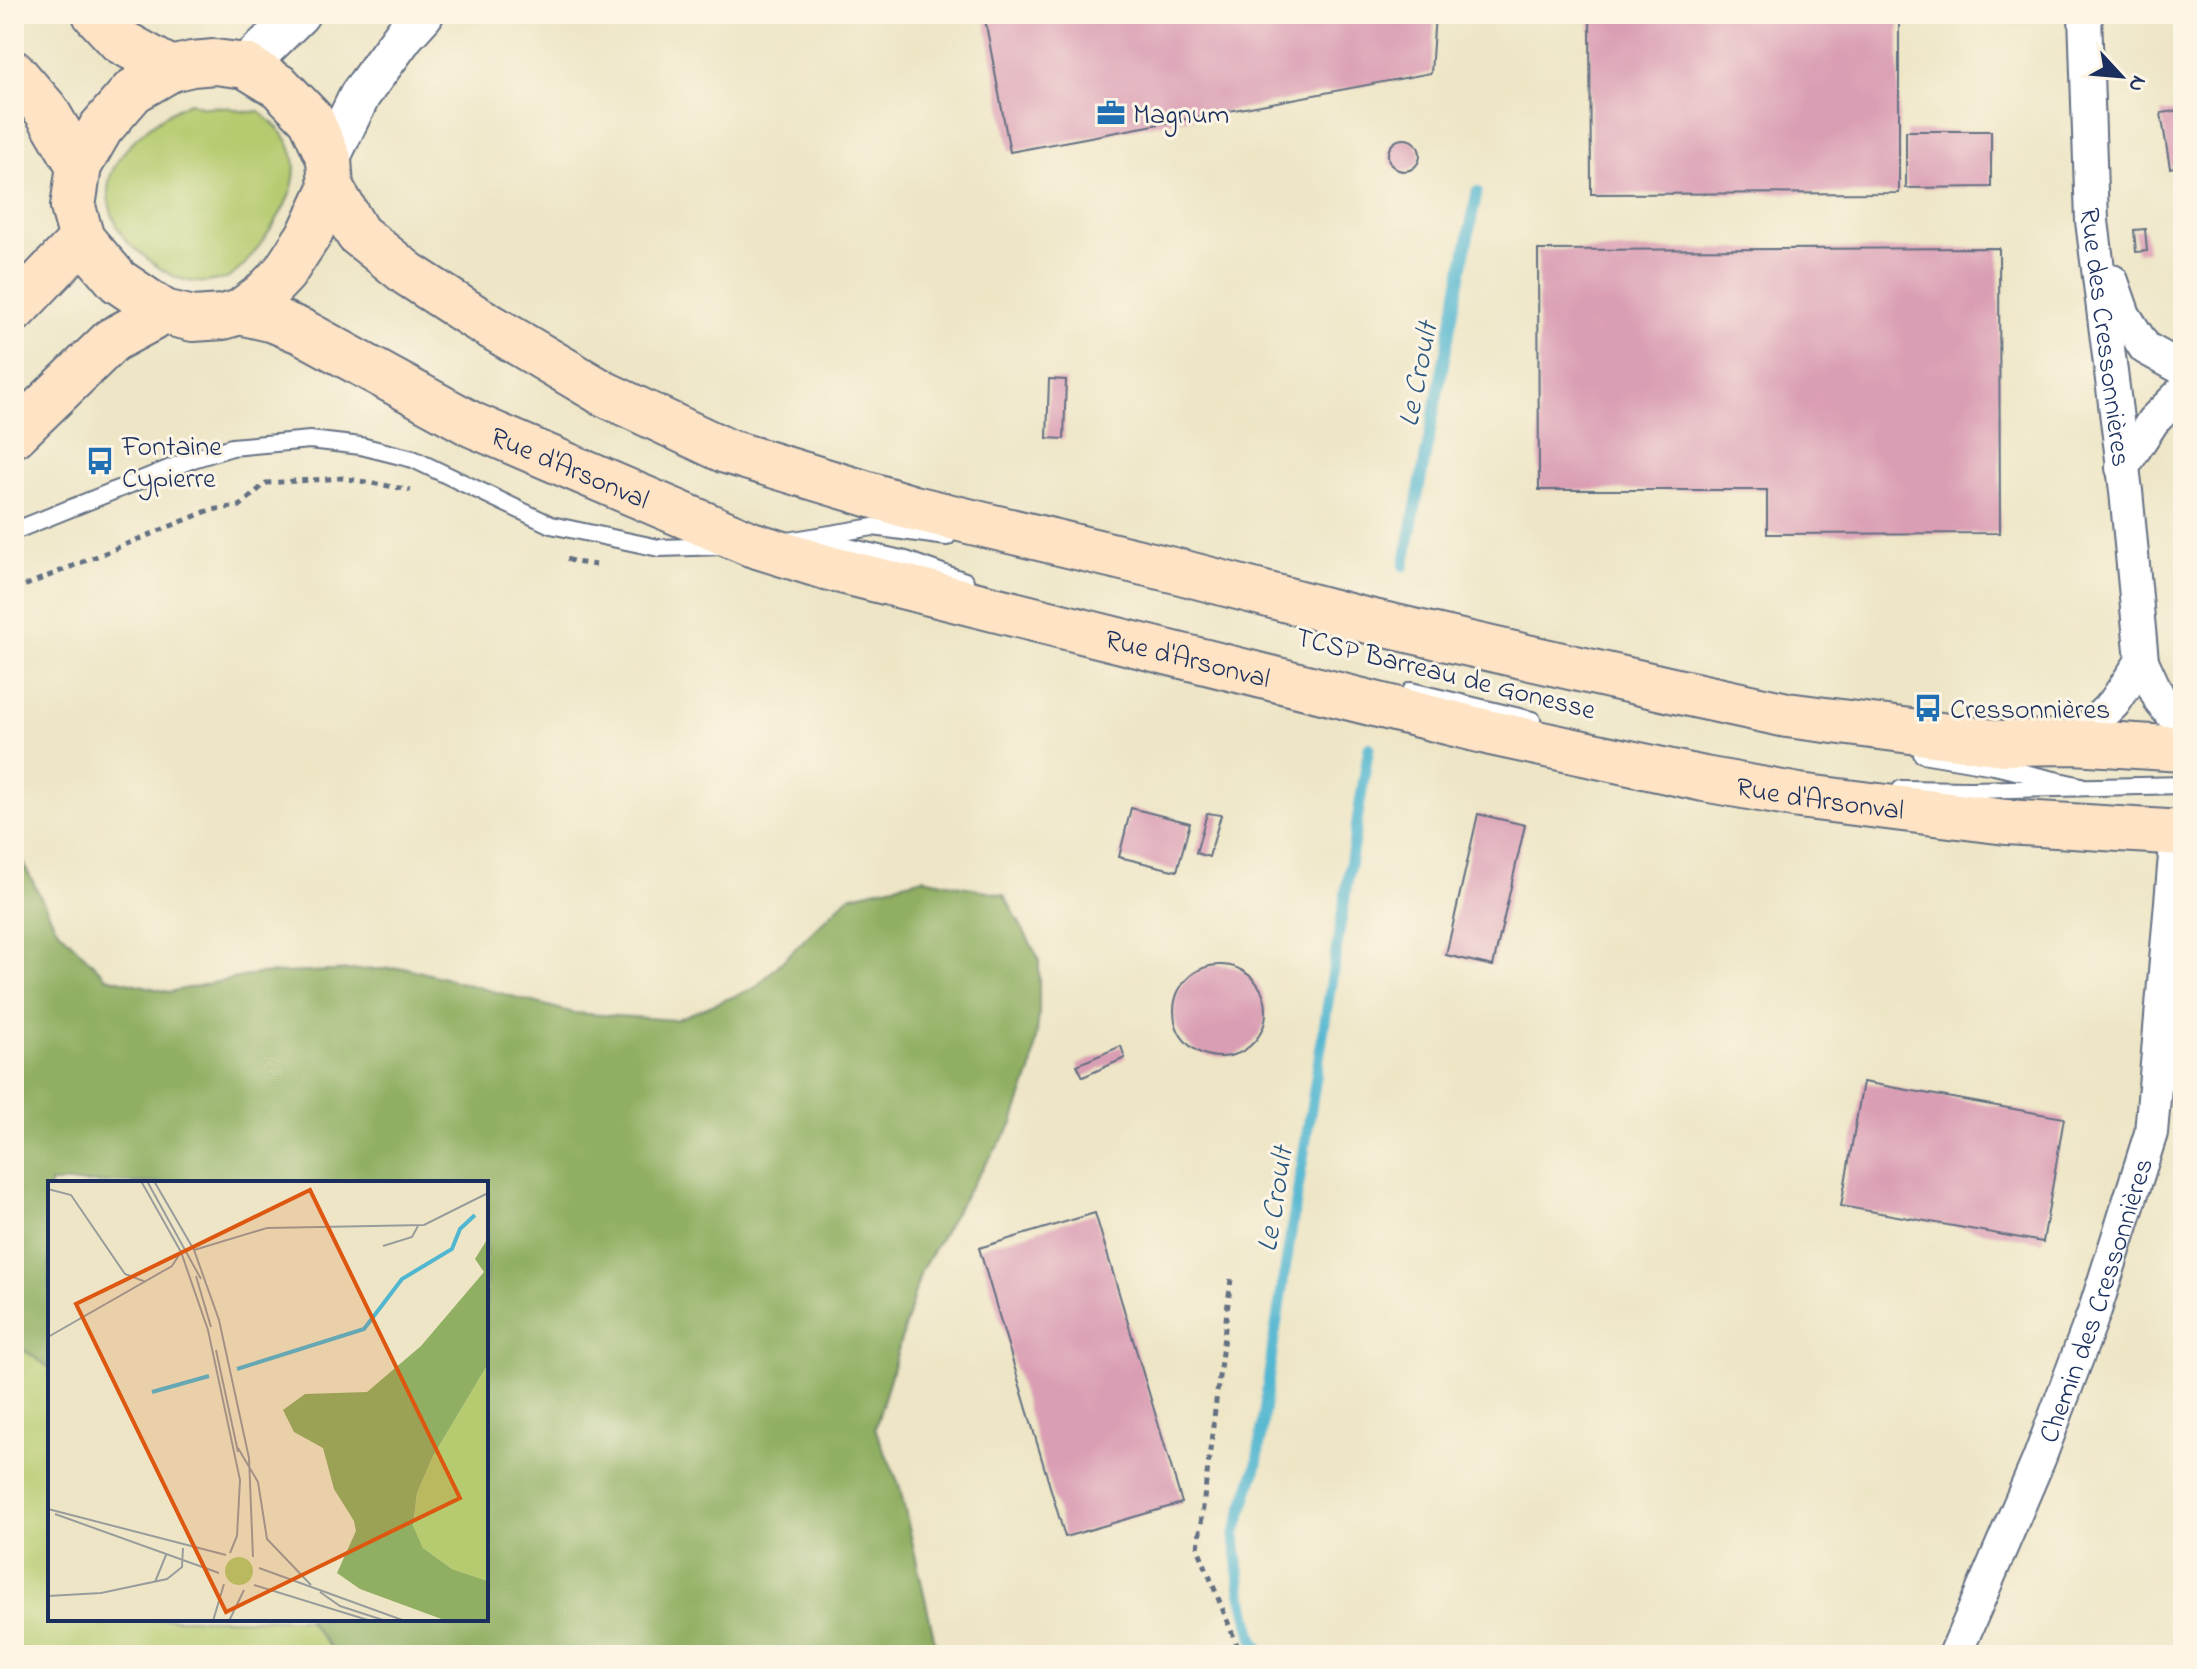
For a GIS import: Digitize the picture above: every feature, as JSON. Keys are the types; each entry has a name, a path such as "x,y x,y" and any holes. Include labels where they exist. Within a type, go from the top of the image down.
{"main road":[{"path":"95,14 120,41 171,69"},
{"path":"330,174 310,233 284,273 263,295 240,312 223,317 193,319 164,312 118,281 82,239 73,207 79,166 101,128 133,91 171,69 192,64 215,62 246,66 280,87 311,119 330,174 358,234 408,274 603,393 726,451 914,508 1360,619 1787,715 2003,743 2074,742 2183,749"},
{"path":"14,73 46,110 79,166"},
{"path":"14,310 82,239"},
{"path":"14,435 112,340 164,312"},
{"name":"Rue d'Arsonval","path":"240,312 274,320 303,332 473,425 751,544 825,567 1366,703 1704,779 1799,796 2006,822 2180,833"}],"street":[{"path":"246,66 299,14"},
{"path":"330,174 360,95 423,14"},
{"name":"Rue des Cressonnières","path":"2085,14 2092,221 2142,661 2161,702 2183,727"},
{"path":"2092,221 2124,315 2145,348 2183,369"},
{"path":"2122,468 2153,421 2183,391"},
{"path":"2074,742 2114,703 2142,661"},
{"name":"Chemin des Cressonnières","path":"1955,1655 2039,1459 2095,1310 2151,1133 2180,833"}],"lane":[{"path":"14,531 193,459 232,447 310,440 361,446 413,459 551,525 659,548 810,539 873,527 959,539"},
{"path":"726,451 910,531"},
{"path":"810,539 906,560 984,587"},
{"name":"TCSP Barreau de Gonesse","path":"1402,688 1549,724"},
{"path":"1904,751 1994,766 2081,786"},
{"path":"1879,787 1971,790 2183,785"}],"path":[{"path":"1231,1279 1198,1548 1241,1655"}],"green space":[{"path":"190,102 205,107 259,111 276,126 290,145 295,171 289,197 281,213 245,264 230,277 207,282 177,278 150,261 124,238 115,222 108,198 110,178 126,150 150,126"},
{"path":"14,845 56,927 106,977 169,992 257,974 407,968 574,1013 675,1020 755,988 849,896 924,878 1004,895 1039,959 1039,1016 1032,1069 1012,1125 967,1192 921,1271 875,1429 899,1484 938,1655 336,1655 309,1621 488,1621 488,1181 48,1181 48,1367 14,1343"},
{"path":"14,1343 48,1367 48,1621 309,1621 336,1655 14,1655"}],"building":[{"name":"Magnum","path":"984,14 1435,14 1431,73 1010,152"},
{"path":"1590,14 1899,14 1899,193 1591,194"},
{"path":"2183,110 2183,165 2170,168 2161,113"},
{"path":"1906,131 1991,131 1991,187 1906,188"},
{"path":"1404,139 1415,144 1420,155 1415,166 1404,171 1393,166 1388,155 1393,144"},
{"path":"2145,229 2147,251 2136,252 2134,230"},
{"path":"1999,248 2000,533 1767,534 1767,490 1539,490 1538,250"},
{"path":"1049,379 1066,380 1064,439 1047,438"},
{"path":"1131,808 1190,823 1177,871 1119,857"},
{"path":"1207,813 1221,815 1209,857 1196,853"},
{"path":"1478,814 1525,825 1493,966 1446,955"},
{"path":"1220,965 1238,969 1253,978 1262,993 1266,1011 1262,1029 1253,1044 1238,1053 1220,1057 1202,1053 1187,1044 1178,1029 1174,1011 1178,993 1187,978 1202,969"},
{"path":"1121,1046 1125,1058 1083,1077 1077,1065"},
{"path":"1863,1082 2064,1118 2043,1242 1841,1206"},
{"path":"1095,1213 1182,1503 1065,1537 979,1248"}],"waterway":[{"name":"Le Croult","path":"1404,566 1477,192"},
{"name":"Le Croult","path":"1263,1655 1254,1640 1241,1591 1235,1535 1257,1464 1273,1345 1369,747"}],"place":[{"name":"Magnum","path":"1111,113"},
{"name":"Fontaine Cypierre","path":"100,461"},
{"name":"Cressonnières","path":"1928,708"}]}
